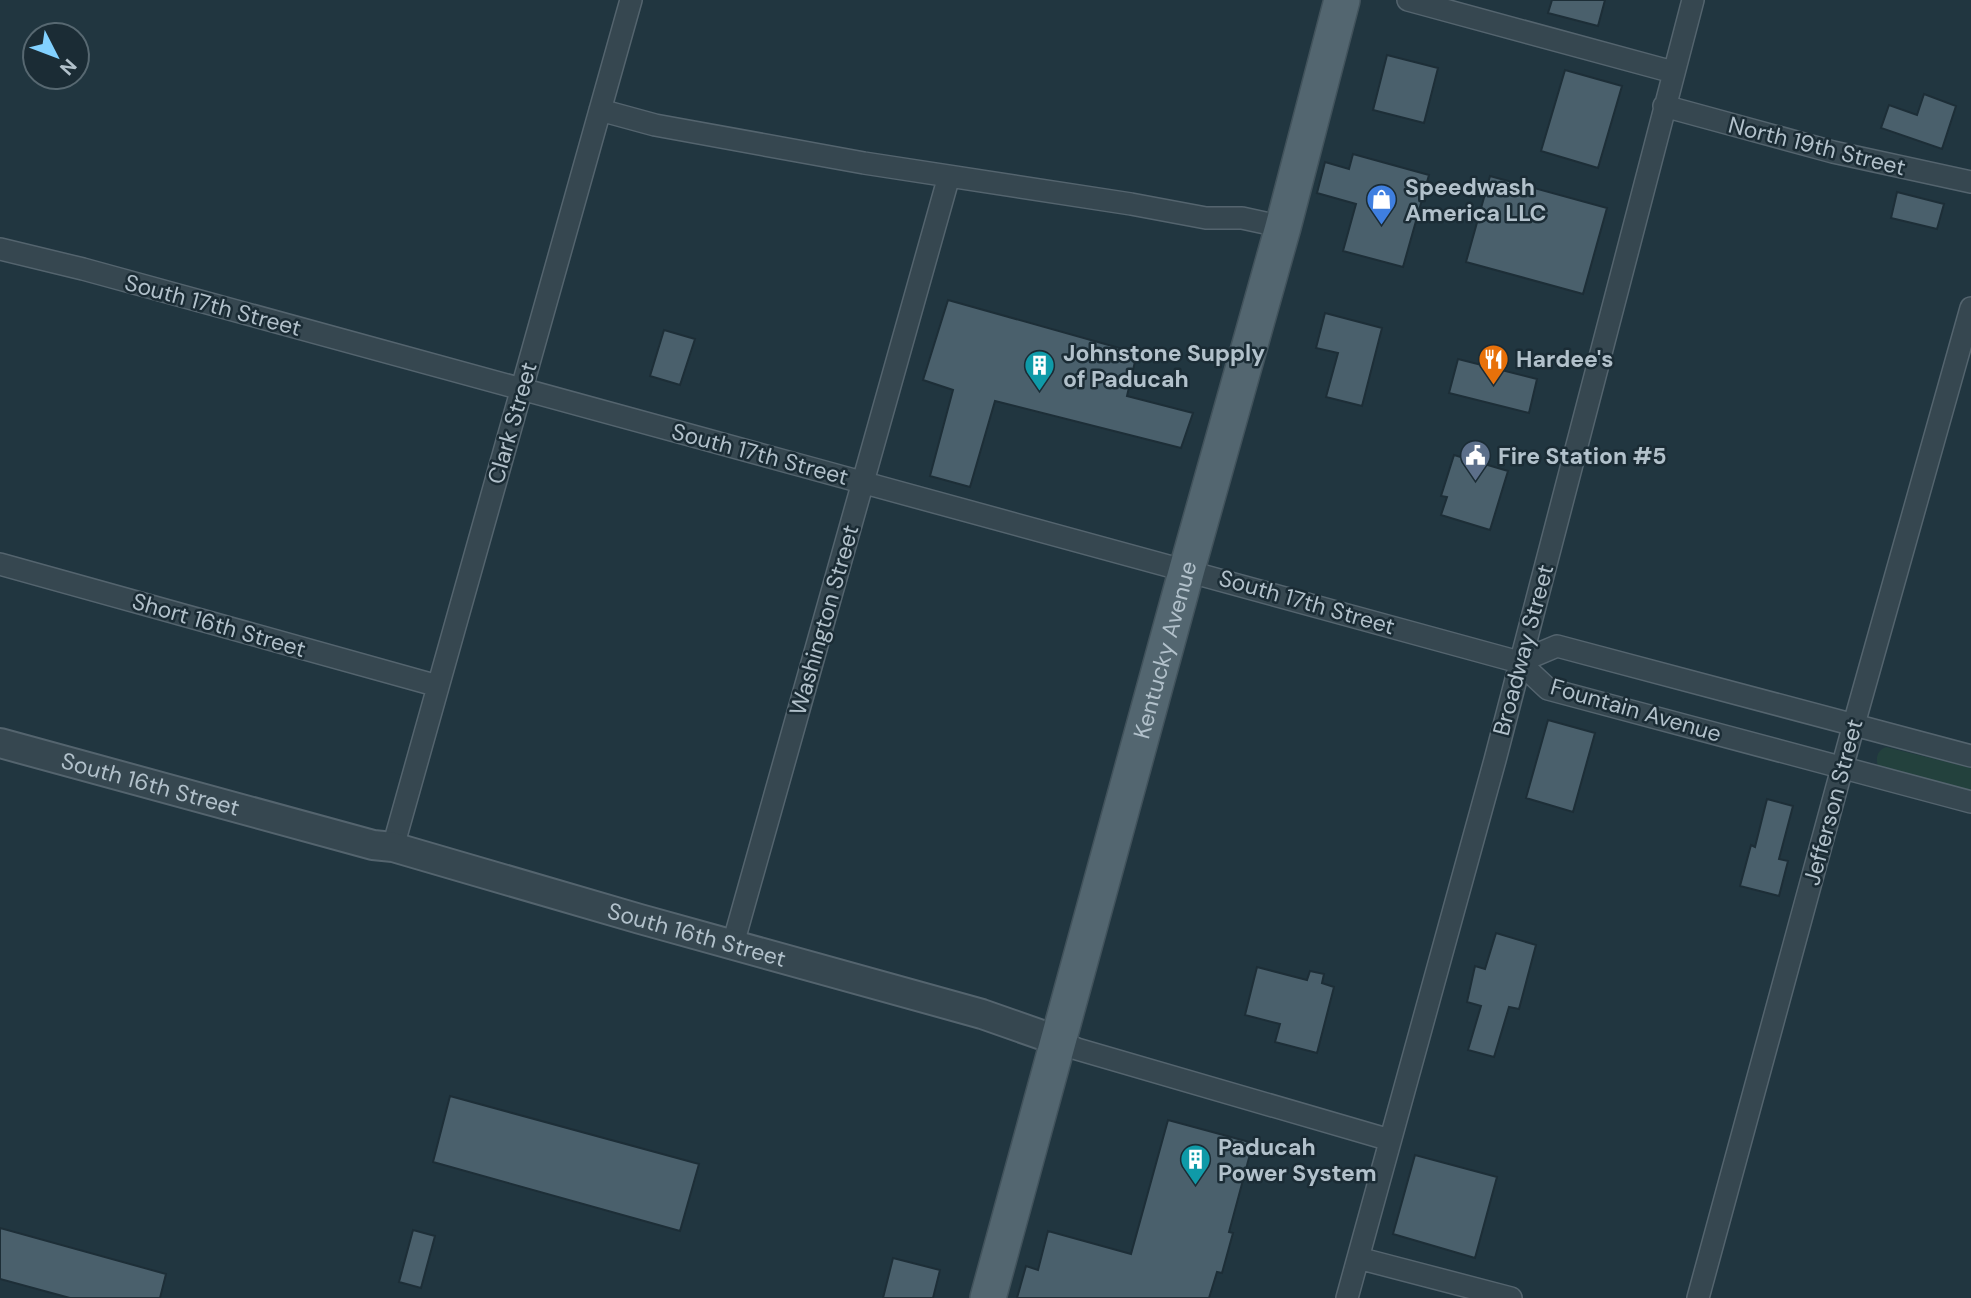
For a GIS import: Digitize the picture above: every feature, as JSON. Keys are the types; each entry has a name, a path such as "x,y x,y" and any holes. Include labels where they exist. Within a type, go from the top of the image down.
{"main road":[{"name":"Kentucky Avenue","path":"988,1298 1283,227 1342,0"}],"street":[{"name":"Clark Street","path":"393,847 631,0"},
{"path":"1408,0 1673,72"},
{"name":"Broadway Street","path":"1347,1298 1495,760 1511,690 1693,0"},
{"name":"North 19th Street","path":"1664,106 1833,152 1971,182"},
{"path":"600,110 685,131 1206,218 1242,218 1283,227"},
{"name":"Washington Street","path":"733,944 949,176"},
{"name":"South 17th Street","path":"0,250 61,263 1519,662"},
{"name":"Jefferson Street","path":"1698,1298 1842,767 1971,308"},
{"name":"Short 16th Street","path":"0,564 438,686"},
{"name":"Fountain Avenue","path":"1971,756 1557,646 1519,662 1548,689 1971,802"},
{"name":"South 16th Street","path":"0,743 373,845 393,847 982,1014 1077,1049 1390,1140"},
{"path":"1358,1258 1511,1298"}],"green space":[{"path":"1886,747 1971,768 1971,794 1882,770 1878,766 1877,757"}],"building":[{"path":"1552,0 1605,0 1598,26 1548,13"},
{"path":"1387,55 1438,68 1424,123 1373,110"},
{"path":"1565,70 1622,86 1598,168 1541,151"},
{"path":"1924,94 1956,106 1942,149 1881,128 1889,105 1917,115"},
{"name":"Speedwash America LLC","path":"1353,154 1429,175 1403,267 1343,251 1356,204 1317,193 1325,162 1349,169"},
{"path":"1490,176 1607,208 1583,294 1466,262"},
{"path":"1897,192 1944,204 1937,229 1891,218"},
{"name":"Johnstone Supply of Paducah","path":"948,300 1137,353 1127,396 1193,413 1181,448 995,401 970,487 930,476 953,390 923,380"},
{"path":"1325,313 1382,328 1362,406 1326,397 1338,353 1316,348"},
{"path":"664,330 695,339 680,385 650,376"},
{"name":"Hardee's","path":"1458,359 1537,379 1529,413 1449,393"},
{"name":"Fire Station #5","path":"1454,455 1508,471 1490,530 1441,515 1447,497 1441,496"},
{"path":"1548,720 1595,733 1573,812 1526,798"},
{"path":"1767,799 1793,806 1779,859 1788,861 1779,896 1740,886 1751,845 1755,847"},
{"path":"1496,933 1536,945 1519,1009 1509,1007 1494,1057 1468,1050 1481,1006 1467,1002 1475,966 1485,969"},
{"path":"1257,967 1307,980 1310,971 1324,974 1322,983 1334,987 1317,1053 1275,1042 1280,1024 1245,1015"},
{"path":"450,1096 699,1164 680,1231 433,1162"},
{"name":"Paducah Power System","path":"1168,1120 1253,1143 1229,1232 1233,1233 1222,1273 1217,1272 1209,1298 1017,1298 1026,1266 1038,1270 1048,1231 1131,1254"},
{"path":"1415,1155 1497,1177 1475,1258 1393,1234"},
{"path":"0,1228 166,1274 160,1298 70,1298 0,1279"},
{"path":"413,1230 435,1236 421,1288 399,1282"},
{"path":"893,1258 940,1270 933,1298 883,1298"}],"place":[{"name":"Speedwash America LLC","path":"1382,227"},
{"name":"Hardee's","path":"1493,386"},
{"name":"Johnstone Supply of Paducah","path":"1040,393"},
{"name":"Fire Station #5","path":"1475,483"},
{"name":"Paducah Power System","path":"1195,1187"}]}
